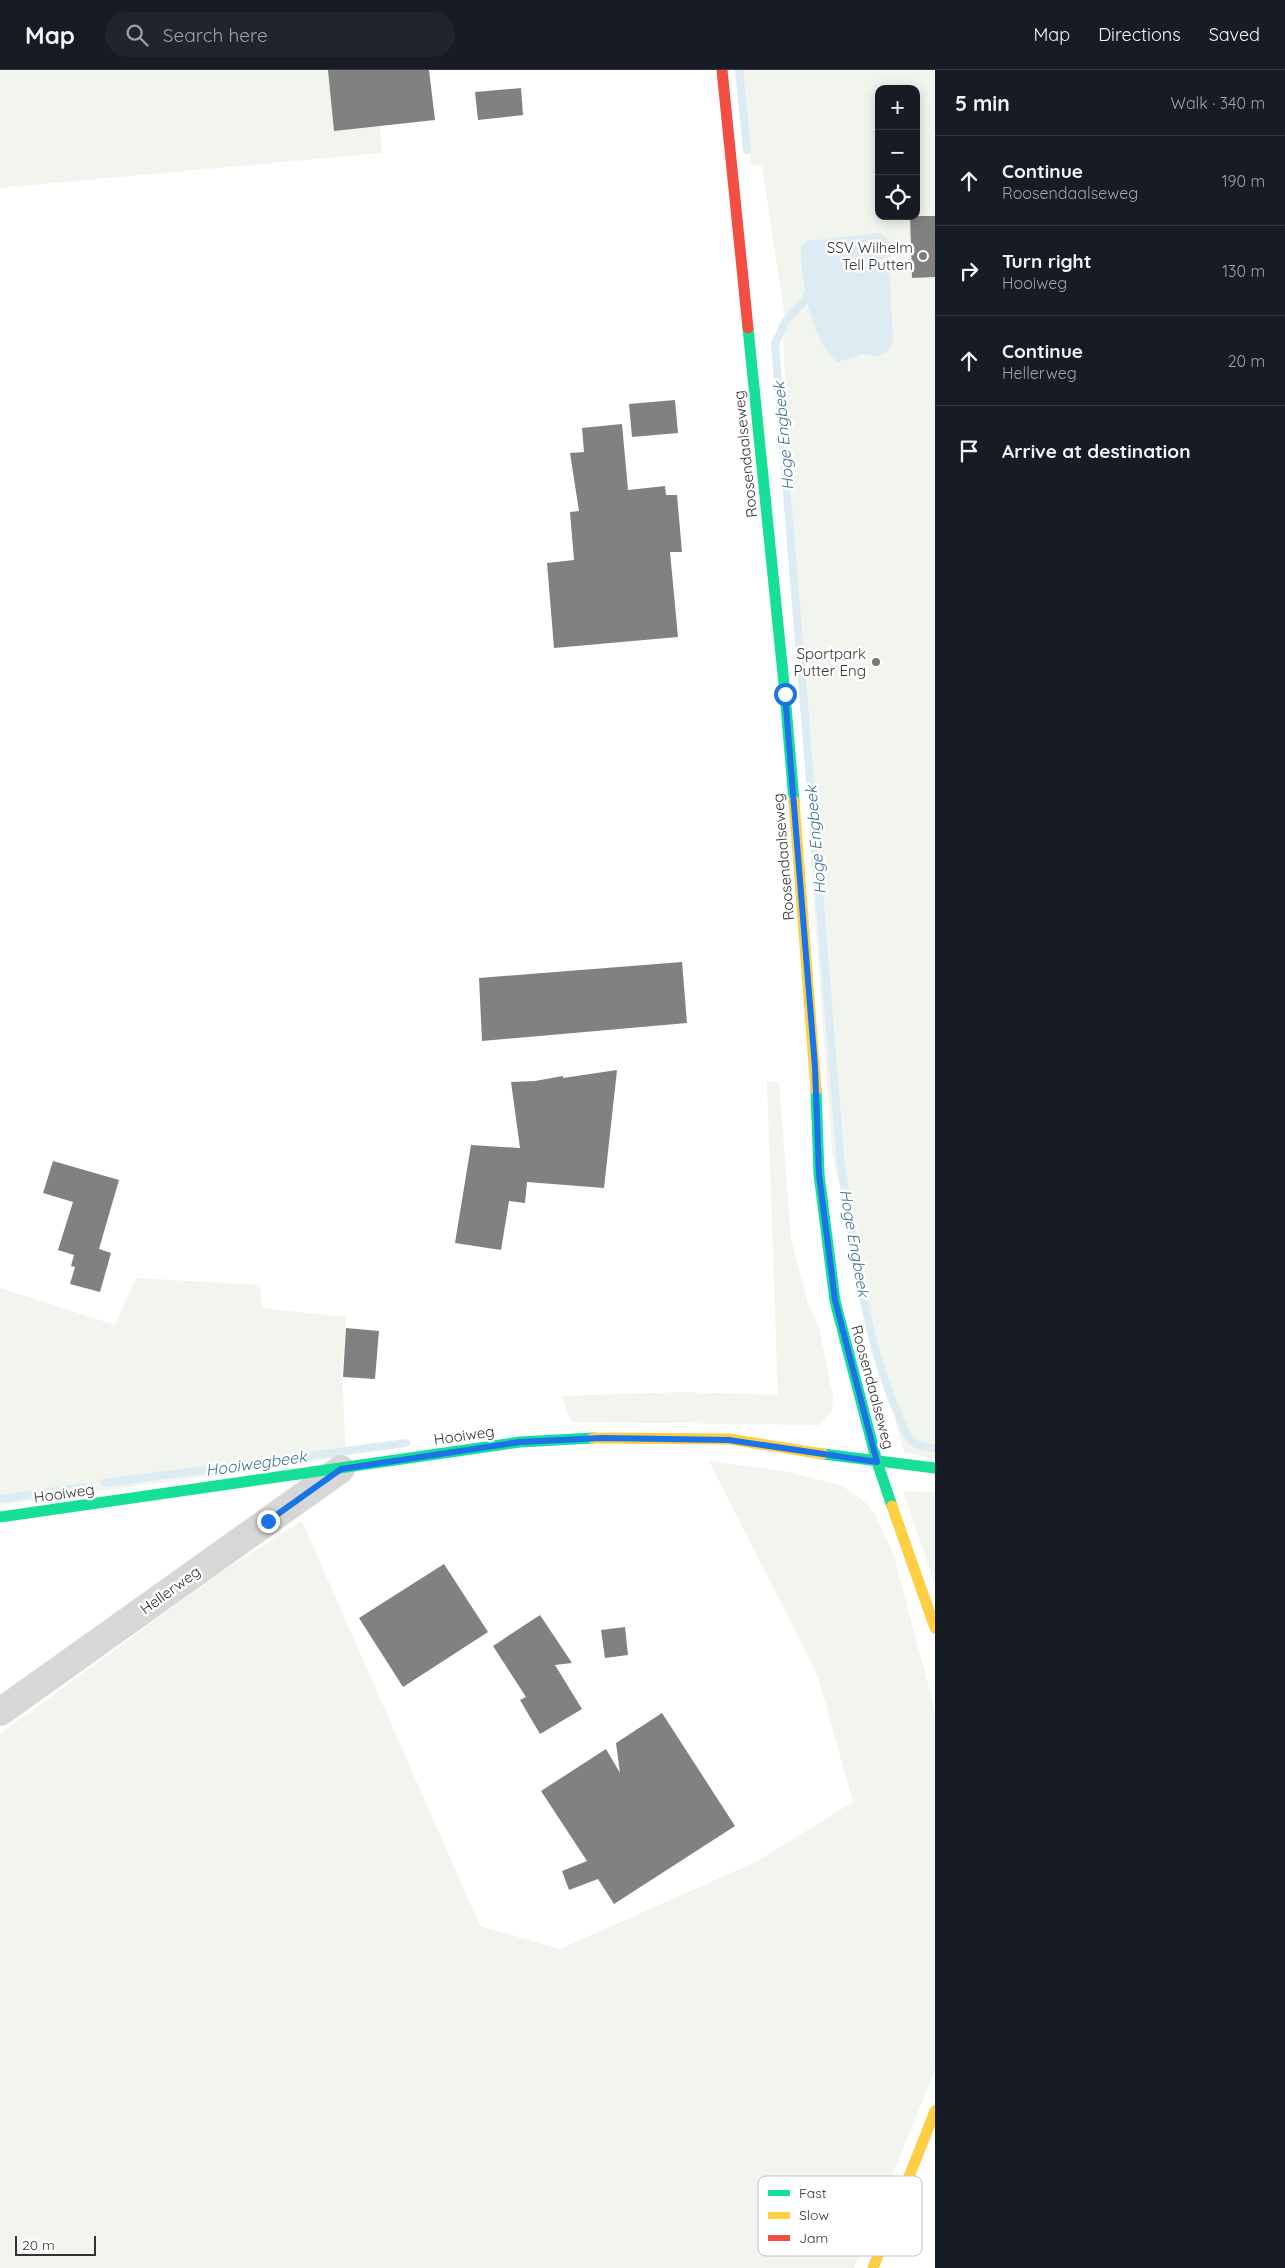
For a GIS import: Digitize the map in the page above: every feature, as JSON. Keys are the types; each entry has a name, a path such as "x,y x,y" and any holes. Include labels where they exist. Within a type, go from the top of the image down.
{"street":[{"name":"Roosendaalseweg","path":"722,70 785,694 815,1067 819,1174 835,1300 877,1462 935,1628"},
{"name":"Hooiweg","path":"0,1517 520,1442 601,1438 729,1440 877,1462 935,1468"},
{"name":"Hellerweg","path":"0,1712 341,1469"},
{"path":"909,2176 935,2111"},
{"path":"873,2268 878,2256"}],"shaded area":[{"path":"0,70 376,70 382,153 0,188"},
{"name":"Sportpark Putter Eng","path":"741,70 935,70 935,1459 904,1452 871,1329 832,1153 812,877 782,320 785,318 762,166 751,164"},
{"path":"879,233 888,239 893,342 887,352 877,357 864,354 837,362 820,339 809,309 801,261 801,247 806,241"},
{"path":"767,1082 779,1082 791,1239 808,1304 819,1327 833,1396 832,1412 819,1425 571,1422 562,1396 682,1392 778,1395"},
{"path":"136,1278 260,1285 262,1308 346,1317 342,1377 346,1457 0,1505 0,1288 115,1325"},
{"path":"709,1461 785,1471 842,1486 865,1502 877,1518 894,1556 935,1711 935,2071 892,2176 758,2176 758,2256 859,2256 854,2268 0,2268 0,1734 218,1574 302,1521 480,1926 560,1949 756,1862 853,1802 817,1674"},
{"path":"903,1491 935,1492 935,1585"}],"building":[{"path":"328,70 429,70 435,120 334,131"},
{"path":"521,88 523,115 478,120 475,92"},
{"name":"SSV Wilhelm Tell Putten","path":"920,216 935,216 935,277 912,278 910,220 920,220"},
{"path":"675,400 678,433 632,437 629,404"},
{"path":"622,424 628,490 665,486 666,495 677,495 682,552 670,552 678,637 554,648 547,563 574,560 570,512 579,511 570,453 584,452 582,428"},
{"path":"682,962 687,1023 482,1041 479,978"},
{"path":"617,1070 604,1188 527,1182 525,1203 509,1201 501,1250 455,1243 471,1145 520,1148 511,1082 535,1081 563,1076 563,1078"},
{"path":"53,1161 119,1180 99,1249 111,1253 100,1292 70,1284 75,1267 71,1266 74,1255 58,1250 73,1202 43,1193"},
{"path":"346,1328 379,1331 375,1379 343,1377"},
{"path":"444,1564 488,1632 403,1687 359,1618"},
{"path":"540,1615 572,1663 555,1665 582,1709 540,1734 520,1700 526,1697 493,1646"},
{"path":"625,1627 628,1655 605,1658 601,1630"},
{"path":"662,1713 735,1826 614,1904 598,1879 569,1890 562,1871 587,1861 541,1791 606,1749 620,1773 616,1743"}],"waterway":[{"name":"Hoge Engbeek","path":"739,70 747,150"},
{"name":"Hoge Engbeek","path":"809,291 805,300 785,322 775,344 841,1166 862,1291 886,1383 905,1432 910,1439 921,1446 935,1448"},
{"name":"Hooiwegbeek","path":"105,1483 406,1443"},
{"name":"Hooiwegbeek","path":"0,1499 84,1487"}],"traffic: fast":[{"path":"748,328 794,801"},
{"path":"816,1090 819,1174 835,1301 877,1462 892,1506"},
{"path":"0,1517 520,1442 593,1438"},
{"path":"823,1454 935,1468"}],"traffic: slow":[{"path":"794,801 816,1090"},
{"path":"593,1438 729,1439 823,1454"},
{"path":"892,1506 935,1628"},
{"path":"909,2176 935,2111"},
{"path":"873,2268 878,2256"}],"traffic: jam":[{"path":"722,70 748,328"}],"place":[{"name":"SSV Wilhelm Tell Putten","path":"923,256"},
{"name":"Sportpark Putter Eng","path":"876,662"}],"route":[{"path":"268,1521 341,1469 520,1442 601,1438 729,1440 877,1462 835,1300 819,1174 815,1067 785,694"}]}
